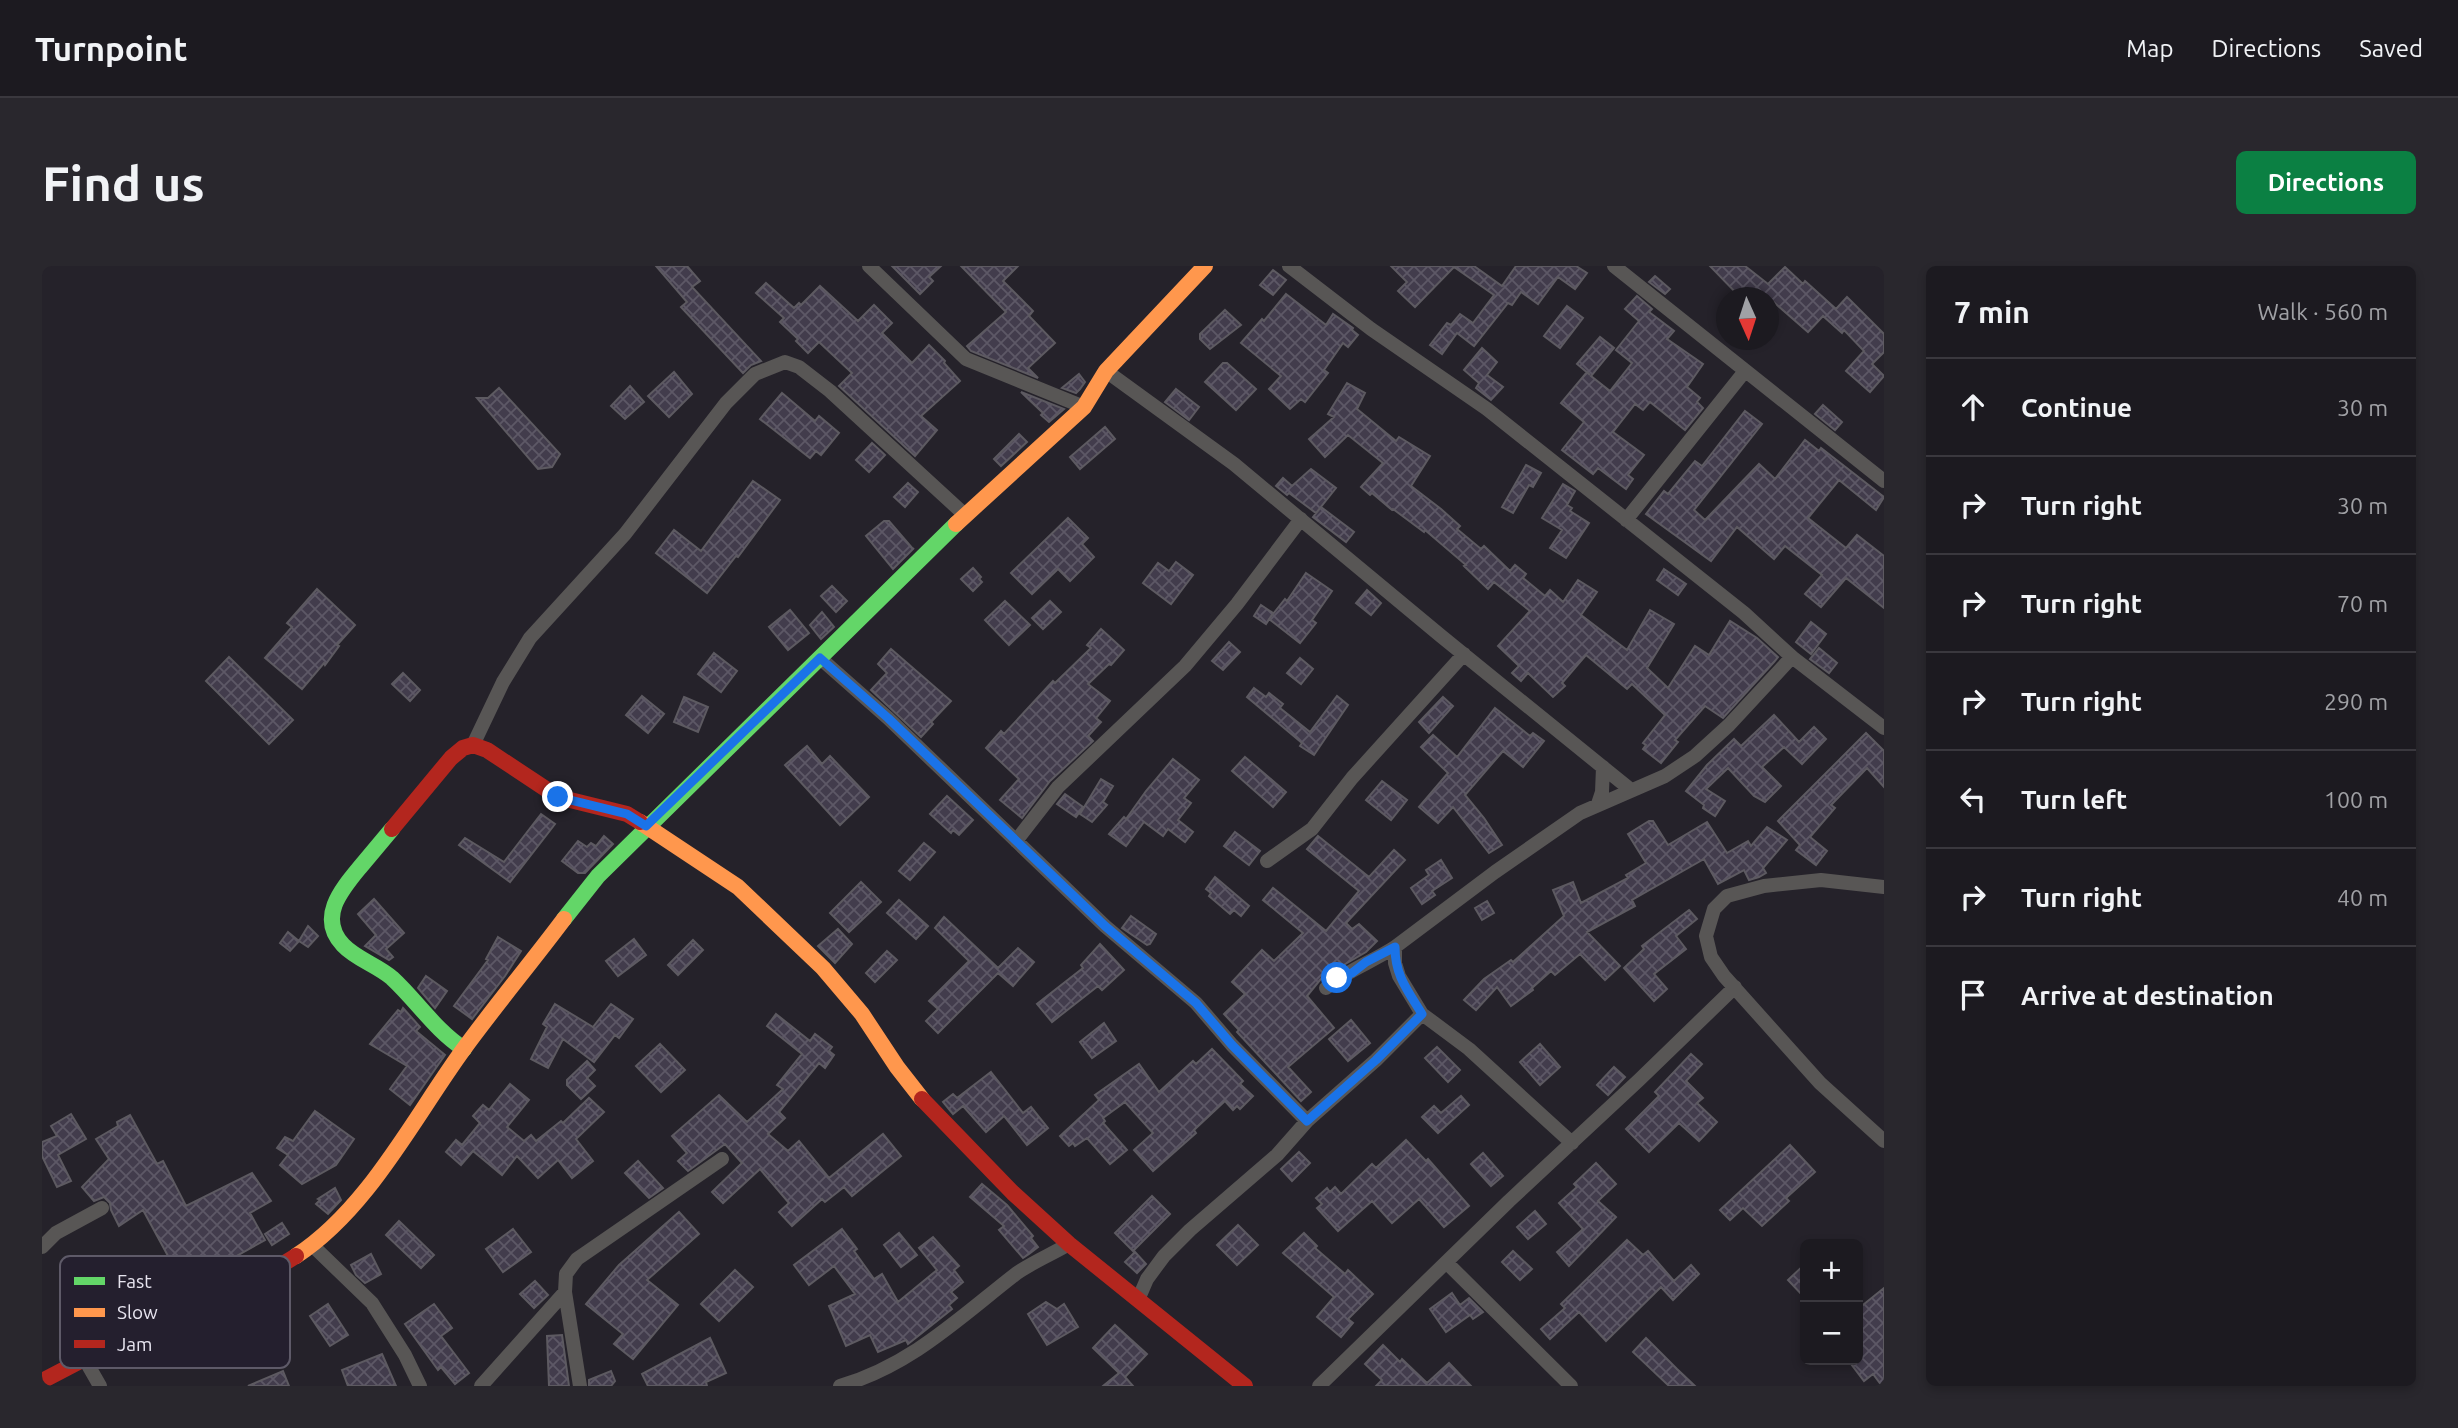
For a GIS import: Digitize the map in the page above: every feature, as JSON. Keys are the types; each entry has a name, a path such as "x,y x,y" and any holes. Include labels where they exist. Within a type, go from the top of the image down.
{"street":[{"path":"869,266 966,359 1084,407"},
{"path":"290,1259 332,1228 365,1193 464,1049 598,876 965,515 1084,407 1106,371 1205,266"},
{"path":"1289,266 1371,329 1488,409 1744,613 1791,657 1884,728"},
{"path":"1614,266 1884,481"},
{"path":"473,745 503,682 530,638 625,534 726,403 755,374 785,362 799,367 830,391 965,515"},
{"path":"1106,371 1234,464 1631,790"},
{"path":"1626,520 1745,371"},
{"path":"1016,841 1058,787 1185,666 1237,604 1301,519"},
{"path":"1267,861 1312,828 1352,778 1464,654"},
{"path":"1326,988 1337,978 1352,973 1366,962 1395,947 1580,813 1665,776 1695,757 1729,725 1791,657"},
{"path":"820,658 888,718 1105,926 1196,1003 1232,1045 1307,1121"},
{"path":"464,1049 451,1042 402,986 378,967 343,946 332,927 330,910 338,894 451,758 463,748 473,745 487,750 558,797 627,814 738,887 823,968 862,1014 897,1067 930,1108 1013,1193 1069,1244 1245,1386"},
{"path":"1598,804 1602,792 1603,767"},
{"path":"1884,887 1821,880 1765,886 1727,896 1714,909 1706,936 1711,957 1735,987 1820,1083 1884,1141"},
{"path":"1395,947 1395,963 1399,976 1422,1014 1469,1049 1572,1143"},
{"path":"1319,1386 1735,987"},
{"path":"1138,1300 1147,1279 1164,1256 1277,1155 1307,1121 1376,1060 1422,1014"},
{"path":"580,1386 565,1292 566,1274 577,1259 722,1159"},
{"path":"42,1247 56,1233 102,1208"},
{"path":"840,1386 859,1380 914,1353 966,1316 1020,1272 1069,1244"},
{"path":"312,1245 372,1303 405,1355 420,1386"},
{"path":"1447,1263 1571,1386"},
{"path":"481,1386 565,1292"},
{"path":"546,1315 571,1322"},
{"path":"42,1381 65,1368"},
{"path":"90,1368 100,1386"}],"building":[{"path":"656,266 687,266 700,281 692,287 761,361 751,365 743,373 681,307 687,302"},
{"path":"892,266 941,266 929,277 933,281 920,294"},
{"path":"961,266 1018,266 1003,281 1033,311 1029,316 1055,343 1028,368 1038,378 971,351 967,346 1006,312"},
{"path":"1391,266 1474,266 1502,286 1516,266 1576,266 1587,273 1575,289 1558,277 1538,304 1521,292 1512,305 1508,303 1474,346 1457,333 1442,354 1430,345 1447,323 1451,325 1460,314 1473,323 1494,295 1454,267 1415,307 1398,291 1407,282"},
{"path":"1710,266 1745,266 1768,284 1785,267 1836,309 1847,297 1884,334 1884,352 1872,364 1884,376 1870,392 1846,371 1864,351 1844,330 1842,333 1823,316 1808,332 1779,307 1779,287 1730,287"},
{"path":"1273,270 1286,280 1273,295 1260,285"},
{"path":"1655,276 1670,289 1665,294 1649,282"},
{"path":"766,283 794,308 799,303 801,305 820,286 858,321 874,305 892,323 882,333 912,363 929,345 945,361 960,381 921,416 937,430 915,456 839,386 852,373 819,342 808,353 796,341 798,339 780,322 784,318 756,293"},
{"path":"1286,294 1326,325 1333,314 1353,328 1358,335 1348,347 1343,343 1324,370 1328,373 1305,402 1301,399 1290,409 1269,389 1281,376 1241,343"},
{"path":"1637,296 1652,309 1649,312 1674,331 1667,339 1703,364 1687,387 1700,398 1697,402 1703,408 1685,430 1650,402 1643,410 1635,404 1613,432 1644,455 1628,475 1633,479 1626,489 1598,468 1593,474 1562,450 1584,422 1561,403 1587,372 1577,364 1600,337 1614,348 1591,376 1610,391 1632,363 1616,350 1639,321 1625,309"},
{"path":"1567,306 1583,318 1560,348 1544,336"},
{"path":"1225,310 1241,325 1210,349 1200,339 1200,334"},
{"path":"1482,348 1497,362 1487,375 1503,387 1491,400 1476,388 1479,383 1464,370"},
{"path":"1223,363 1227,363 1256,389 1236,410 1205,382"},
{"path":"674,372 692,394 669,417 648,396"},
{"path":"1079,374 1085,382 1076,393 1062,388"},
{"path":"1347,383 1365,393 1357,409 1396,441 1399,437 1430,456 1411,486 1460,526 1457,529 1481,549 1484,546 1510,571 1515,565 1526,574 1523,578 1545,596 1550,590 1563,602 1578,580 1597,592 1581,615 1627,650 1650,610 1674,624 1647,668 1668,688 1695,646 1709,655 1730,621 1757,638 1778,657 1723,718 1705,706 1675,740 1678,742 1661,763 1643,749 1646,745 1643,743 1665,715 1632,684 1627,689 1586,655 1562,683 1565,686 1553,697 1528,673 1521,681 1512,673 1519,666 1498,646 1530,611 1494,582 1488,589 1464,566 1466,565 1425,530 1424,532 1361,487 1383,463 1348,435 1325,457 1309,439 1334,417 1328,414"},
{"path":"630,386 644,402 625,419 611,406"},
{"path":"499,388 560,454 552,467 538,469 477,398 488,398"},
{"path":"1176,389 1199,407 1189,420 1165,402"},
{"path":"1021,392 1064,409 1049,422"},
{"path":"782,393 815,421 819,416 839,433 821,455 816,451 810,458 760,419"},
{"path":"1823,405 1842,422 1835,430 1815,414"},
{"path":"1745,411 1762,424 1694,510 1705,520 1759,464 1775,479 1805,440 1819,451 1821,448 1884,497 1876,510 1839,480 1808,518 1846,548 1857,535 1884,556 1884,608 1846,578 1821,607 1805,594 1822,575 1785,546 1774,559 1737,527 1711,561 1646,514 1664,491 1668,494 1695,461 1702,466"},
{"path":"1105,427 1115,439 1080,469 1070,457"},
{"path":"1019,434 1027,442 1001,466 994,459"},
{"path":"872,443 885,455 869,472 856,460"},
{"path":"1526,465 1541,473 1533,487 1529,485 1513,513 1502,507"},
{"path":"1311,469 1336,488 1316,513 1276,486 1283,478 1292,486"},
{"path":"753,481 780,500 738,557 736,556 707,593 656,553 674,530 701,551"},
{"path":"908,483 918,492 905,507 894,497"},
{"path":"1563,484 1575,491 1567,505 1572,508 1570,511 1589,523 1566,558 1550,548 1562,530 1542,518"},
{"path":"1321,507 1354,532 1346,542 1313,517"},
{"path":"1068,518 1088,538 1082,544 1094,557 1070,581 1058,569 1032,594 1011,573"},
{"path":"884,521 889,521 913,549 893,569 866,536"},
{"path":"1176,562 1193,575 1171,604 1143,583 1158,563 1169,571"},
{"path":"973,568 982,582 973,591 961,579"},
{"path":"1664,569 1686,584 1678,595 1657,580"},
{"path":"1306,573 1332,591 1312,620 1316,623 1300,643 1269,619 1285,599 1287,601"},
{"path":"832,586 847,601 836,612 821,596"},
{"path":"317,589 355,625 337,645 339,646 325,665 324,663 302,689 265,658 292,627 287,623"},
{"path":"1367,590 1381,603 1371,615 1356,603"},
{"path":"1005,601 1030,625 1009,645 985,620"},
{"path":"1050,601 1061,612 1043,629 1032,618"},
{"path":"1261,605 1273,613 1266,624 1254,616"},
{"path":"790,610 809,633 788,650 769,627"},
{"path":"822,612 834,627 821,639 810,625"},
{"path":"1811,622 1826,634 1811,654 1796,642"},
{"path":"1101,629 1124,650 1088,684 1110,701 1096,718 1101,722 1088,736 1093,741 1050,781 1022,818 1000,800 1019,779 986,748 1001,731 1004,734 1053,681 1055,683 1091,648 1087,645"},
{"path":"1229,642 1240,652 1223,670 1212,661"},
{"path":"1819,648 1837,663 1829,673 1810,659"},
{"path":"891,649 951,701 921,737 871,690 887,673 878,664"},
{"path":"714,653 737,671 721,692 698,674"},
{"path":"229,657 293,720 269,744 206,681"},
{"path":"1300,658 1313,669 1301,684 1287,673"},
{"path":"403,673 420,690 410,701 392,684"},
{"path":"1254,688 1266,697 1269,693 1283,704 1280,708 1310,732 1337,696 1348,705 1314,755 1300,746 1302,743 1247,697"},
{"path":"642,696 664,714 648,733 626,715"},
{"path":"684,697 708,707 698,732 674,722"},
{"path":"1443,697 1453,706 1429,733 1419,722"},
{"path":"1495,708 1530,736 1533,733 1544,741 1523,767 1503,751 1465,795 1502,845 1489,853 1453,807 1438,823 1419,807 1448,773 1421,747 1433,735 1457,757"},
{"path":"1774,715 1799,742 1814,727 1826,739 1802,764 1784,747 1762,767 1781,786 1765,802 1754,796 1728,768 1706,789 1725,801 1715,816 1703,808 1704,805 1686,791 1707,765 1734,739 1741,746"},
{"path":"1866,733 1884,751 1884,787 1867,768 1831,805 1835,808 1810,837 1827,851 1816,865 1796,850 1800,845 1778,821"},
{"path":"807,746 822,764 830,756 869,797 840,825 785,765"},
{"path":"1245,757 1286,792 1273,807 1232,771"},
{"path":"1173,759 1199,780 1184,798 1191,803 1178,820 1193,832 1185,842 1168,829 1163,836 1144,822 1126,846 1109,834 1124,817 1126,819"},
{"path":"1101,779 1113,786 1103,802 1107,805 1092,822 1080,814"},
{"path":"1382,781 1407,800 1391,820 1366,800"},
{"path":"1065,794 1083,807 1076,817 1057,804"},
{"path":"947,796 973,820 959,835 953,830 951,833 930,814"},
{"path":"541,814 555,824 510,882 459,845 465,838 504,862"},
{"path":"1653,821 1668,845 1707,822 1727,853 1748,841 1751,846 1767,827 1787,840 1763,868 1766,873 1759,877 1749,880 1744,870 1718,884 1704,859 1632,900 1635,906 1587,932 1620,966 1605,980 1580,954 1555,975 1551,971 1532,988 1533,990 1511,1006 1497,987 1476,1010 1464,1000 1484,979 1511,960 1513,962 1564,916 1553,890 1573,882 1581,903 1628,878 1626,875 1646,863 1628,834"},
{"path":"1235,832 1260,851 1249,865 1224,846"},
{"path":"604,836 613,844 585,873 578,873 562,861 578,841 587,847 591,843 596,846"},
{"path":"1318,836 1369,877 1394,850 1405,860 1346,923 1352,929 1359,924 1377,941 1366,952 1340,967 1338,965 1320,980 1307,996 1334,1028 1288,1067 1311,1092 1301,1101 1237,1032 1239,1030 1224,1014 1245,994 1232,982 1262,950 1274,961 1303,933 1263,900 1273,888 1326,931 1359,891 1307,849"},
{"path":"924,843 935,852 910,880 899,871"},
{"path":"1441,860 1452,878 1432,891 1435,895 1422,904 1411,888 1429,875 1426,870"},
{"path":"1215,877 1249,906 1241,916 1234,910 1230,914 1209,896 1211,893 1206,889"},
{"path":"861,882 881,902 849,932 830,913"},
{"path":"374,899 404,933 386,949 393,957 389,960 365,946 376,935 358,914"},
{"path":"899,900 928,926 916,939 887,913"},
{"path":"1487,901 1494,913 1482,920 1475,908"},
{"path":"1689,910 1697,919 1676,936 1686,949 1654,974 1667,989 1654,1001 1624,968 1644,949 1642,946"},
{"path":"1131,916 1156,934 1150,944 1147,945 1122,928"},
{"path":"944,917 998,968 1018,948 1034,962 1013,986 998,973 938,1033 926,1021 938,1009 929,1001 969,961 935,928"},
{"path":"308,926 318,936 308,947 299,941"},
{"path":"838,929 852,944 835,963 818,946"},
{"path":"288,932 299,941 290,951 280,943"},
{"path":"498,937 521,951 472,1019 454,1006 488,960 486,959"},
{"path":"634,939 646,955 618,976 606,961"},
{"path":"693,940 703,950 678,975 668,965"},
{"path":"1100,944 1124,970 1102,990 1098,986 1052,1022 1037,1004 1083,968 1081,965"},
{"path":"887,951 897,960 875,982 866,973"},
{"path":"426,976 447,991 435,1008 418,988"},
{"path":"555,1004 593,1027 611,1004 633,1019 619,1038 615,1035 594,1062 563,1039 548,1068 531,1059 547,1027 543,1024"},
{"path":"403,1008 420,1027 416,1031 445,1055 410,1105 390,1089 407,1066 370,1044 398,1010 401,1012"},
{"path":"776,1014 810,1041 815,1034 832,1047 829,1051 834,1055 825,1068 819,1063 779,1112 785,1118 768,1134 788,1151 799,1141 829,1178 883,1134 901,1156 852,1196 844,1187 825,1202 822,1199 792,1226 779,1212 789,1203 760,1169 723,1203 712,1192 742,1163 725,1144 688,1171 678,1161 687,1153 672,1136 719,1095 747,1122 783,1089 777,1085 802,1054 767,1026"},
{"path":"1351,1020 1370,1043 1348,1061 1329,1039"},
{"path":"1104,1023 1116,1041 1092,1058 1080,1042"},
{"path":"660,1044 685,1070 661,1092 636,1066"},
{"path":"1540,1044 1560,1067 1540,1085 1520,1062"},
{"path":"1437,1047 1460,1070 1448,1082 1425,1058"},
{"path":"1212,1049 1243,1081 1240,1084 1253,1096 1240,1109 1237,1106 1233,1110 1225,1101 1194,1130 1196,1133 1153,1171 1134,1150 1153,1133 1125,1102 1103,1118 1103,1123 1127,1150 1110,1164 1087,1138 1075,1146 1073,1143 1069,1146 1060,1136 1099,1100 1095,1095 1139,1064 1159,1092 1193,1061 1196,1064"},
{"path":"1691,1054 1702,1064 1686,1081 1703,1098 1697,1103 1717,1122 1699,1141 1679,1123 1649,1152 1626,1129 1659,1096 1655,1092"},
{"path":"587,1061 595,1070 587,1078 595,1086 581,1099 567,1085 567,1080"},
{"path":"1614,1067 1625,1077 1608,1095 1597,1085"},
{"path":"991,1072 1023,1113 1031,1107 1048,1128 1027,1145 1004,1116 986,1132 963,1106 953,1114 943,1102 953,1094 957,1098"},
{"path":"510,1084 529,1100 507,1127 524,1141 531,1135 536,1141 561,1121 563,1123 589,1098 604,1112 576,1139 593,1161 572,1178 558,1160 538,1178 517,1156 502,1175 473,1151 461,1165 446,1152 456,1140 462,1145 480,1123 473,1116 483,1105 489,1110"},
{"path":"1461,1096 1469,1105 1438,1133 1422,1117 1434,1106 1441,1113"},
{"path":"315,1111 354,1139 336,1165 302,1184 280,1165 288,1155 277,1148 285,1137 293,1141"},
{"path":"71,1114 86,1139 58,1155 71,1181 57,1187 42,1156 42,1142 57,1136 51,1126"},
{"path":"130,1115 157,1164 163,1161 186,1206 252,1173 271,1201 250,1213 265,1240 237,1256 168,1256 143,1210 119,1226 110,1203 104,1197 94,1201 82,1187 109,1159 96,1139 118,1126 117,1122"},
{"path":"1406,1140 1426,1161 1428,1159 1469,1206 1444,1227 1419,1199 1392,1223 1372,1201 1338,1231 1317,1208 1322,1204 1316,1198 1327,1188 1330,1192 1335,1187 1341,1194 1372,1164 1376,1168"},
{"path":"1790,1145 1815,1172 1786,1198 1789,1201 1762,1226 1743,1208 1730,1220 1720,1210"},
{"path":"1299,1152 1310,1163 1292,1181 1281,1169"},
{"path":"1483,1153 1503,1176 1491,1186 1471,1164"},
{"path":"638,1161 663,1188 649,1198 625,1173"},
{"path":"1596,1163 1616,1184 1598,1201 1616,1217 1569,1266 1557,1252 1583,1229 1559,1203 1577,1187 1574,1184"},
{"path":"982,1184 1007,1205 1033,1236 1031,1238 1038,1247 1023,1258 999,1230 1004,1226 970,1197"},
{"path":"335,1188 341,1200 328,1214 316,1204 320,1200 318,1199"},
{"path":"1152,1196 1170,1214 1133,1251 1115,1233"},
{"path":"1535,1211 1546,1224 1528,1239 1517,1227"},
{"path":"679,1212 699,1234 647,1280 678,1305 633,1359 614,1344 623,1334 586,1304 619,1265"},
{"path":"399,1221 434,1255 421,1268 386,1235"},
{"path":"282,1223 289,1234 272,1245 265,1234"},
{"path":"1238,1225 1258,1245 1237,1265 1217,1245"},
{"path":"513,1229 531,1252 503,1272 486,1249"},
{"path":"842,1229 874,1279 882,1274 898,1302 937,1270 919,1248 933,1237 959,1266 954,1270 963,1282 951,1292 957,1298 949,1305 952,1309 908,1344 906,1340 878,1352 870,1335 846,1346 829,1306 855,1294 834,1266 809,1285 794,1265"},
{"path":"899,1233 917,1255 901,1267 884,1245"},
{"path":"1304,1233 1317,1246 1315,1248 1345,1274 1348,1270 1373,1294 1348,1319 1353,1323 1341,1337 1317,1317 1334,1297 1283,1253"},
{"path":"1627,1240 1643,1255 1648,1251 1674,1281 1691,1265 1699,1274 1673,1300 1661,1287 1606,1341 1579,1312 1550,1339 1541,1329 1565,1308 1561,1304"},
{"path":"1513,1251 1532,1269 1520,1280 1502,1262"},
{"path":"1135,1252 1146,1264 1137,1273 1125,1262"},
{"path":"371,1254 381,1274 365,1283 356,1275 351,1265"},
{"path":"1800,1269 1800,1293 1788,1280"},
{"path":"735,1270 753,1287 719,1321 701,1304"},
{"path":"535,1281 548,1295 534,1308 520,1294"},
{"path":"1884,1288 1884,1386 1873,1374 1864,1381 1852,1365 1863,1365 1863,1305"},
{"path":"1452,1293 1460,1305 1469,1298 1483,1312 1473,1319 1470,1315 1446,1332 1430,1309"},
{"path":"1046,1302 1057,1309 1064,1304 1078,1327 1047,1345 1028,1314"},
{"path":"328,1304 348,1335 330,1346 310,1316"},
{"path":"434,1304 452,1328 441,1336 469,1373 455,1384 441,1367 438,1370 405,1324"},
{"path":"1115,1325 1147,1354 1125,1377 1133,1386 1103,1386 1119,1373 1093,1348"},
{"path":"562,1335 569,1386 549,1386 547,1336"},
{"path":"710,1338 726,1373 706,1382 707,1386 648,1386 642,1374"},
{"path":"1646,1338 1695,1386 1669,1386 1633,1352"},
{"path":"1383,1345 1427,1383 1449,1363 1471,1386 1376,1386 1382,1380 1365,1364"},
{"path":"382,1354 396,1386 348,1386 342,1370"},
{"path":"283,1371 289,1386 248,1386"},
{"path":"611,1371 615,1381 611,1386 589,1386 589,1380"}],"traffic: fast":[{"path":"564,919 598,876 956,524"},
{"path":"392,829 340,894 332,914 332,924 336,935 348,950 392,978 444,1033 464,1049"}],"traffic: slow":[{"path":"956,524 1084,407 1106,371 1205,266"},
{"path":"640,822 738,887 823,968 862,1014 922,1099"},
{"path":"296,1256 345,1214 367,1188 463,1050 564,919"}],"traffic: jam":[{"path":"392,829 451,758 463,748 473,745 487,750 558,797 627,814 640,822"},
{"path":"922,1099 1013,1193 1069,1244 1245,1386"},
{"path":"290,1260 296,1256"},
{"path":"42,1381 67,1368"}],"route":[{"path":"558,797 627,814 646,826 820,658 888,718 1105,926 1196,1003 1232,1045 1307,1121 1376,1060 1422,1014 1399,976 1395,963 1395,947 1366,962 1352,973 1337,978"}]}
